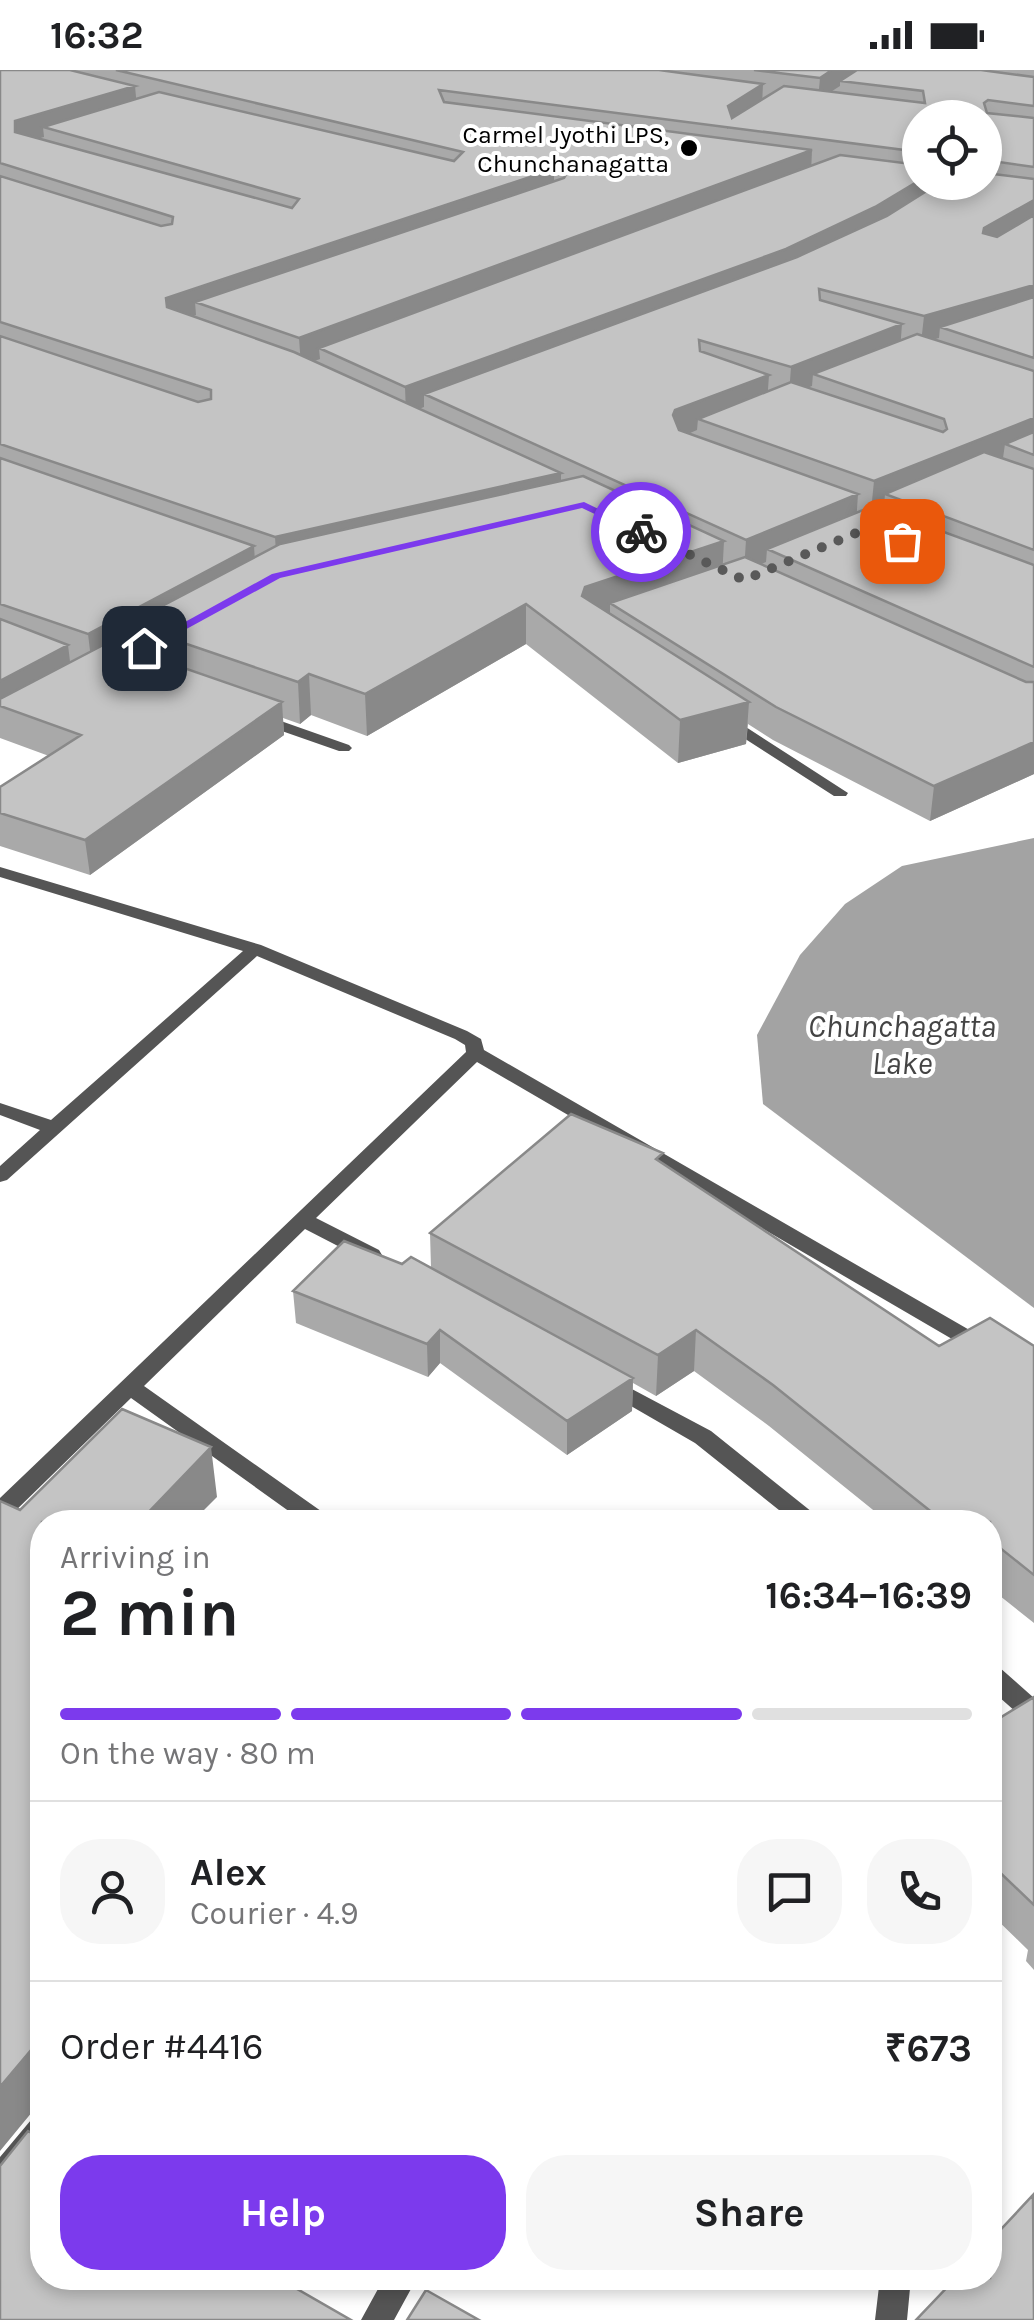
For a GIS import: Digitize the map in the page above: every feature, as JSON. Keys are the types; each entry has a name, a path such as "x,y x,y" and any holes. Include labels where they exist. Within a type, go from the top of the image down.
{"street":[{"path":"707,708 840,793"},
{"path":"236,710 344,748"},
{"path":"0,872 255,949 461,1035 474,1043 475,1053"},
{"path":"0,1176 255,949"},
{"path":"0,1512 475,1053"},
{"path":"475,1053 1000,1358"},
{"path":"0,1110 54,1128"},
{"path":"302,1219 385,1262"},
{"path":"585,1370 703,1437 793,1510"},
{"path":"130,1387 303,1510"},
{"path":"1002,1685 1034,1713"},
{"path":"0,2180 30,2144"},
{"path":"376,2320 395,2290"},
{"path":"891,2320 895,2290"}],"water":[{"name":"Chunchagatta Lake","path":"1034,838 1034,1308 763,1104 757,1035 800,955 845,904 902,866"}],"building":[{"path":"0,70 70,70 135,86 15,121 15,132 292,208 299,199 43,127 159,92 454,161 463,152 116,70 659,70 763,84 728,106 732,118 784,86 902,100 902,150 439,90 444,102 812,150 299,338 195,302 564,178 567,173 554,169 166,298 167,307 294,352 561,473 275,537 0,444 0,336 198,402 211,399 211,390 0,322 0,176 161,226 172,224 173,217 0,163"},
{"path":"754,70 832,70 820,78"},
{"path":"857,70 981,70 1034,77 1034,106 1002,100 924,100 923,91 840,81"},
{"path":"1002,115 1034,118 1034,167 1002,162"},
{"path":"840,155 902,163 902,191 786,249 405,387 319,348"},
{"path":"1002,175 1034,179 1034,200 984,228 983,233 997,237 1034,215 1034,285 924,316 819,289 820,300 902,324 791,367 699,340 700,351 769,375 675,410 679,430 858,494 746,540 424,394 797,257 887,216 912,200 1002,200"},
{"path":"1034,297 1034,358 940,327"},
{"path":"917,334 1034,371 1034,418 874,481 698,419 791,382 943,432 947,429 944,419 813,374"},
{"path":"1034,432 1034,455 1005,444"},
{"path":"984,452 1034,469 1034,550 885,494"},
{"path":"0,458 254,546 88,634 0,604"},
{"path":"583,476 724,541 585,587 582,596 749,702 680,720 526,604 365,694 309,674 298,682 128,624 280,544"},
{"path":"873,506 1034,565 1034,667 767,549"},
{"path":"745,557 1026,682 1034,682 1034,742 934,786 776,707 610,603"},
{"path":"0,619 68,645 0,681"},
{"path":"109,642 282,702 85,840 0,813 0,787 81,735 0,706 0,699"},
{"path":"571,1114 663,1153 656,1159 939,1346 990,1318 1034,1346 1034,1575 1002,1550 1002,1510 929,1510 773,1385 696,1330 658,1355 430,1233"},
{"path":"344,1241 402,1264 411,1257 633,1378 567,1421 440,1330 427,1344 293,1291"},
{"path":"122,1409 211,1447 151,1510 30,1510 30,2051 0,2087 0,1501 20,1510"},
{"path":"1034,1697 1034,1905 1002,1874 1002,1717"},
{"path":"30,2132 30,2290 299,2290 351,2320 0,2320 0,2166"},
{"path":"1033,2195 1034,2320 916,2320 945,2290 1002,2290 1002,2228"},
{"path":"426,2290 479,2320 407,2320"}],"way so far":[{"path":"641,532 744,580 868,528 902,541"}],"place":[{"name":"Carmel Jyothi LPS, Chunchanagatta","path":"689,148"}],"route":[{"path":"144,648 276,576 584,505 641,532"}]}
